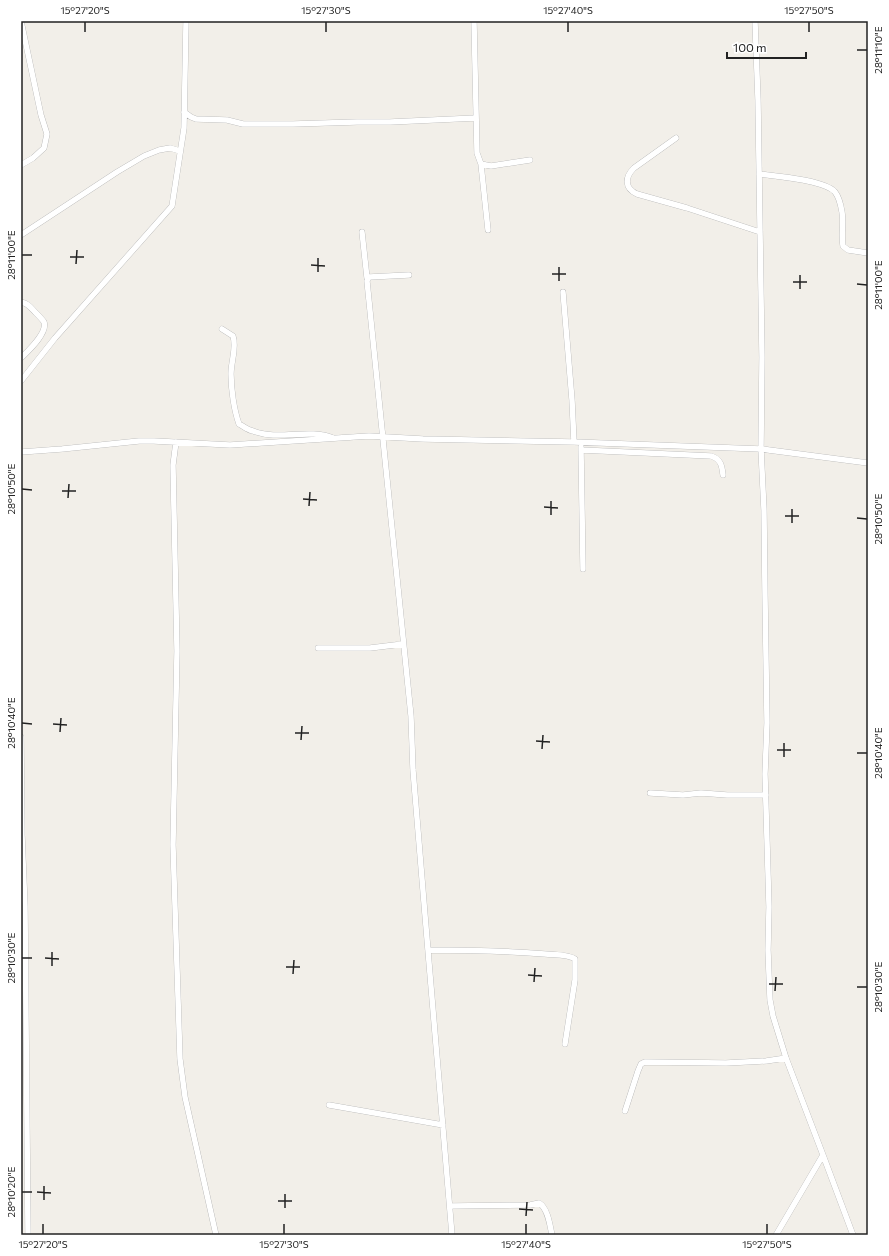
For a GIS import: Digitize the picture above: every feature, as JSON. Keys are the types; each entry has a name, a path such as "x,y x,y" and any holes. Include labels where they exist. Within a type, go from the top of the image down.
{"street":[{"path":"21,21 41,115 47,134 44,148 33,158 21,165"},
{"path":"21,381 55,338 172,206 184,128 186,21"},
{"path":"474,21 477,152 481,164 488,230"},
{"path":"755,21 762,357 761,449 764,503 767,723 766,795 770,1000 773,1016 786,1058 853,1235"},
{"path":"184,112 196,119 227,120 244,124 390,122 476,118"},
{"path":"676,138 634,168 630,173 628,180 628,186 631,191 702,212 760,232"},
{"path":"21,235 144,156 159,150 170,148 180,151"},
{"path":"481,164 491,166 530,160"},
{"path":"759,174 807,181 829,187 838,197 843,214 843,246 848,250 868,253"},
{"path":"362,232 411,716 414,778 452,1235"},
{"path":"367,278 409,275"},
{"path":"563,292 574,442"},
{"path":"21,302 28,304 44,322 44,326 43,333 21,358"},
{"path":"222,329 233,336 235,342 231,374 235,409 239,424 262,434 284,435 318,433 336,438"},
{"path":"21,452 154,440 230,445 382,436 423,439 574,442 761,449 868,463"},
{"path":"176,442 173,465 177,651 172,845 180,1059 185,1097 216,1235"},
{"path":"581,443 584,569"},
{"path":"581,450 711,456 720,461 723,475"},
{"path":"318,648 370,648 403,644"},
{"path":"21,737 22,835 25,906 28,1235"},
{"path":"650,793 683,795 701,793 766,795"},
{"path":"428,950 515,952 573,957 575,959 575,980 565,1044"},
{"path":"625,1111 638,1071 641,1064 645,1062 766,1062 786,1058"},
{"path":"329,1105 443,1124"},
{"path":"776,1235 823,1155"},
{"path":"450,1206 504,1206 530,1205 538,1203 542,1205 552,1235"}]}
